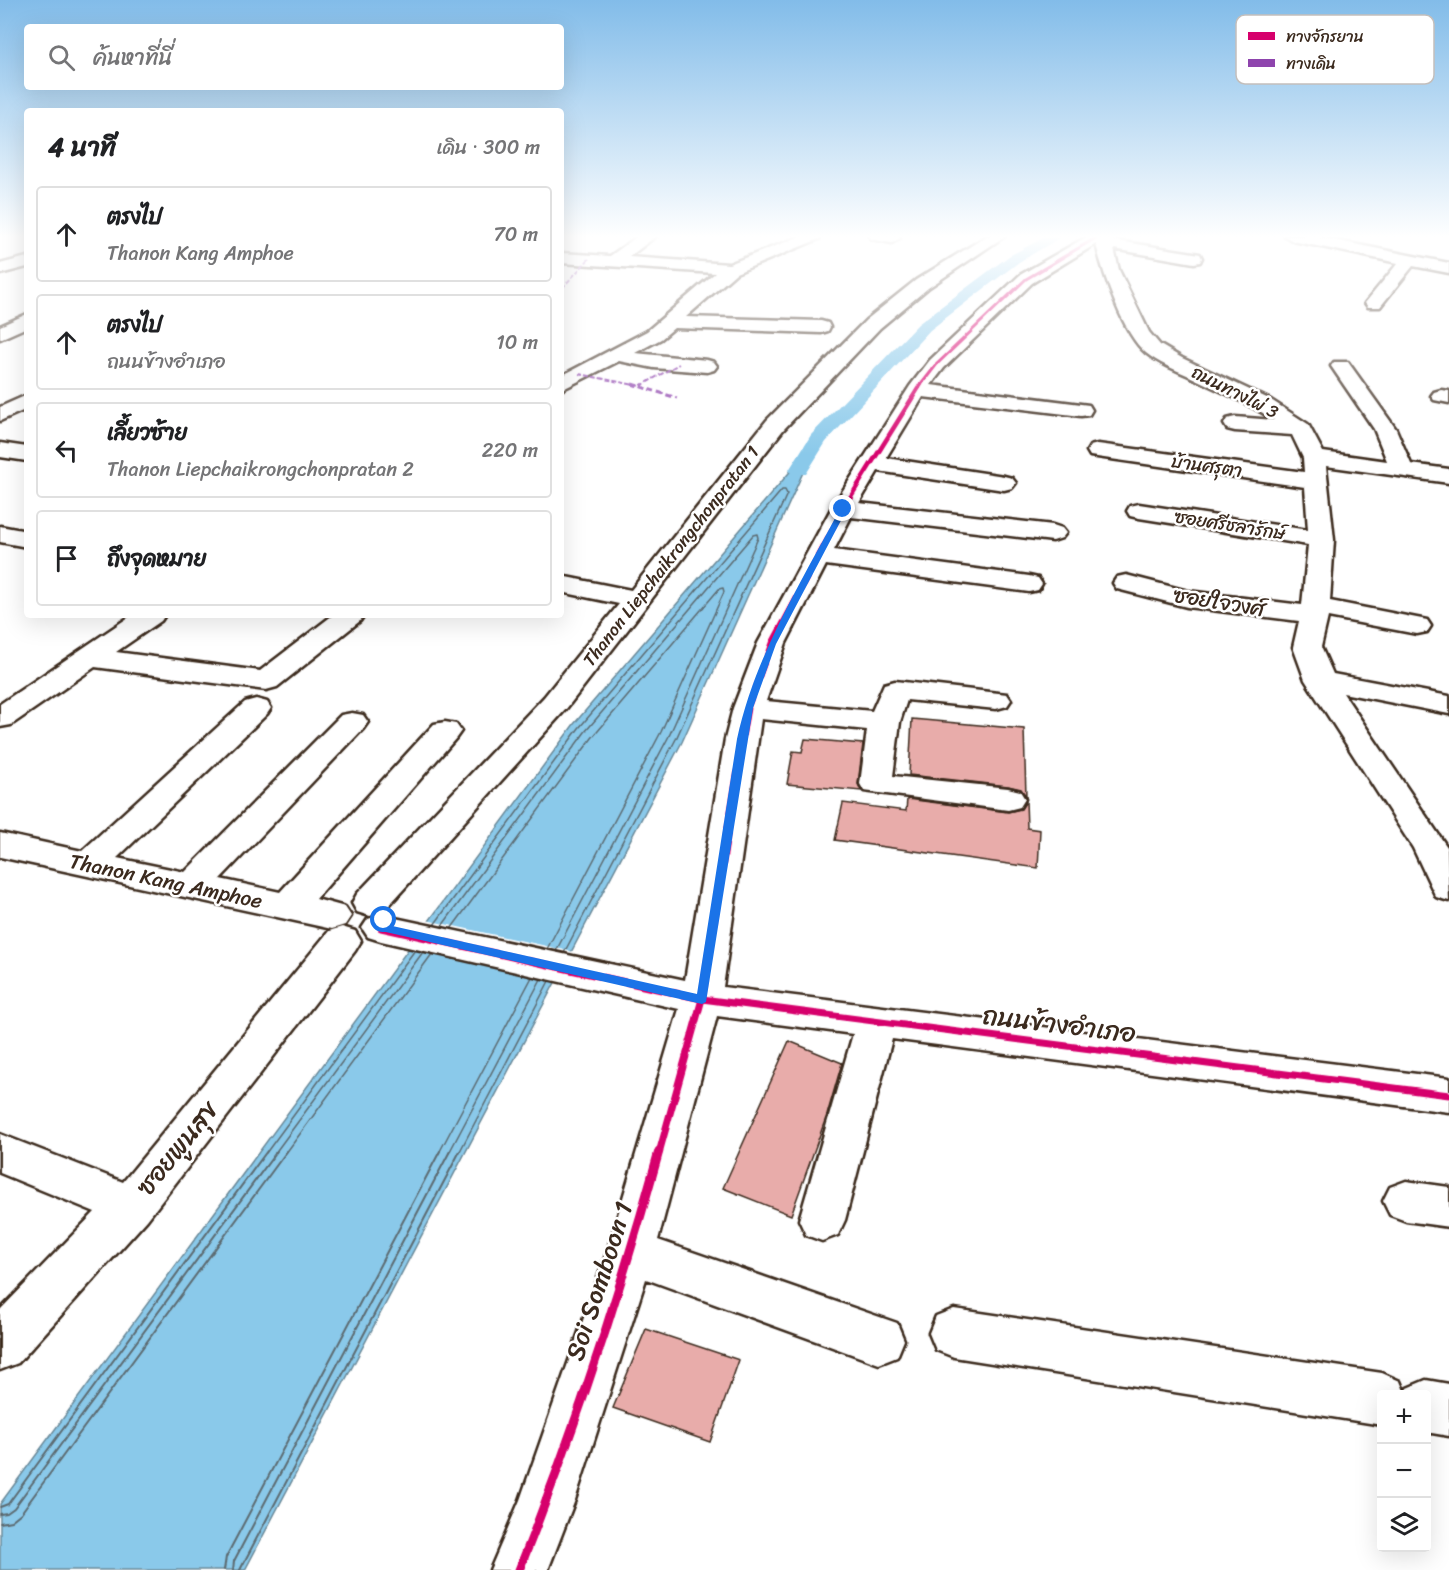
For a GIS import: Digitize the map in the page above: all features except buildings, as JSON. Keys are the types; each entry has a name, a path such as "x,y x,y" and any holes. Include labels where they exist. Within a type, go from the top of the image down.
{"street":[{"path":"564,382 654,335 685,309"},
{"name":"Thanon Liepchaikrongchonpratan 1","path":"365,924 555,703 775,425 873,324 891,309"},
{"name":"Soi Somboon 1","path":"519,1570 547,1500 630,1252 683,995 748,708 772,644 843,509 917,390 936,364 994,309"},
{"name":"ถนนทางไผ่ 3","path":"1128,309 1140,334 1153,349 1174,362 1264,404 1300,429 1315,470 1321,540 1315,611 1307,647 1320,680 1430,847 1449,888"},
{"path":"0,333 24,321"},
{"path":"671,322 821,327"},
{"path":"654,335 782,342"},
{"path":"0,338 24,342"},
{"path":"617,355 654,362 707,366"},
{"path":"1341,366 1385,429 1402,469"},
{"path":"917,390 1081,410"},
{"path":"0,415 24,403"},
{"path":"1235,424 1300,429"},
{"path":"0,450 24,454"},
{"name":"บ้านศรุตา","path":"1098,451 1315,470 1402,469 1449,476"},
{"path":"872,463 1004,483"},
{"path":"843,509 1053,533"},
{"name":"ซอยศรีชลารักษ์","path":"1140,511 1321,540"},
{"path":"0,534 24,538"},
{"path":"818,556 1029,584"},
{"name":"ซอยใจวงศ์","path":"1126,583 1187,599 1315,611 1417,626"},
{"path":"564,585 637,599"},
{"path":"0,718 146,618"},
{"path":"88,657 266,681 346,618"},
{"path":"1320,680 1449,705"},
{"path":"996,700 895,690 884,722 876,784 1008,799"},
{"path":"88,865 256,708"},
{"path":"748,708 884,722"},
{"path":"192,887 352,722"},
{"path":"288,907 445,731"},
{"name":"Thanon Kang Amphoe","path":"0,845 683,995"},
{"name":"ซอยพูนสุข","path":"0,1346 130,1206 365,924"},
{"name":"ถนนข้างอำเภอ","path":"683,995 1449,1095"},
{"path":"822,1220 878,1020"},
{"path":"0,1153 130,1206"},
{"path":"630,1252 879,1340"},
{"path":"954,1333 1377,1398"},
{"path":"1431,1407 1449,1410"}],"water":[{"path":"818,439 682,742 245,1570 0,1570 0,1504 574,724"}],"pier":[{"path":"426,920 574,952 558,983 405,948"}],"waterway":[{"path":"799,470 818,439 924,327 947,309"}],"marked path":[{"path":"641,386 679,364"},
{"path":"579,374 641,386 677,398"}],"cycle path":[{"path":"519,1570 547,1500 631,1252 702,999 741,739 748,708 772,643 843,509 917,390 937,364 994,309"},
{"path":"381,928 702,999 1449,1095"}],"route":[{"path":"384,920 381,928 702,999 741,739 748,708 772,644 843,509"}]}
